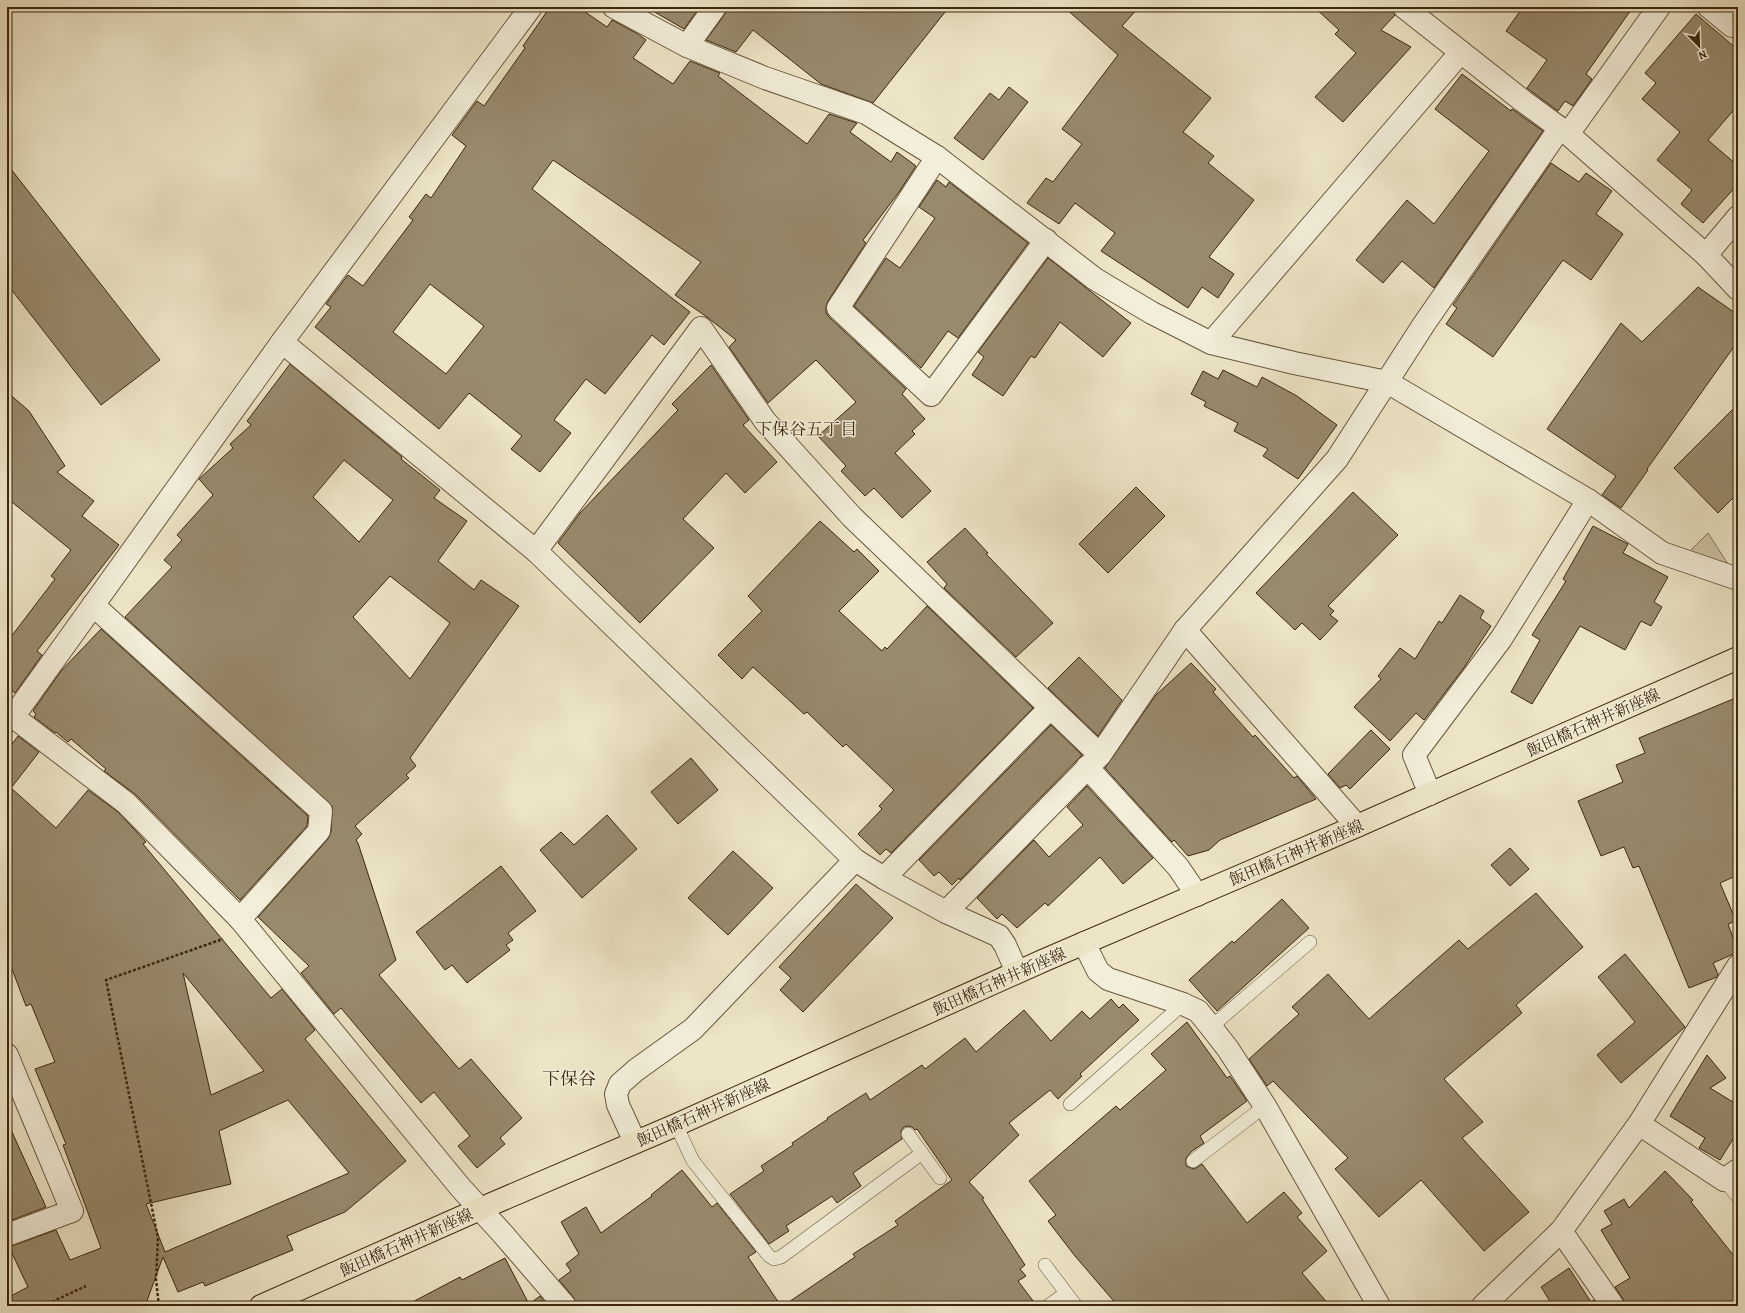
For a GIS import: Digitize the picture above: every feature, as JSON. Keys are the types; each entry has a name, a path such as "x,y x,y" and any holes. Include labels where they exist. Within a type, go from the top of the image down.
{"main road":[{"name":"飯田橋石神井新座線","path":"262,1306 480,1209 676,1125 1017,972 1357,826 1738,658"}],"street":[{"path":"530,7 282,342 94,605 10,714 126,803 244,925 460,1187 565,1306"},
{"path":"614,7 687,46 765,78 866,113 937,157 1095,279 1152,313 1211,343 1294,363 1387,382 1588,500 1662,553 1738,579"},
{"path":"687,46 715,7"},
{"path":"1404,7 1564,131 1706,255 1738,289"},
{"path":"946,912 1094,761 1185,630 1337,459 1424,324 1564,131 1659,7"},
{"path":"1708,7 1732,26 1738,26"},
{"path":"1211,343 1461,52"},
{"path":"937,157 838,308 931,395 1046,240"},
{"path":"1706,255 1738,218"},
{"path":"536,551 701,328 765,421 852,517 1050,708 1178,867 1197,895"},
{"path":"282,342 536,551 855,860 884,878 946,912 998,936 1005,945 1017,972"},
{"path":"1430,794 1414,756 1501,639 1588,500"},
{"path":"94,605 321,811 319,831 244,925"},
{"path":"1185,630 1357,826"},
{"path":"884,878 1050,708"},
{"path":"636,1142 618,1105 616,1094 620,1084 636,1070 693,1029 855,860"},
{"path":"1084,943 1098,970 1108,979 1183,1004 1198,1011 1228,1049 1265,1106 1379,1306"},
{"path":"1483,1306 1561,1231 1639,1124 1738,966"},
{"path":"7,1055 72,1211 7,1235"},
{"path":"1639,1124 1731,1175"},
{"path":"1561,1231 1613,1306"}],"lane":[{"path":"1211,1027 1310,942"},
{"path":"1070,1104 1183,1004"},
{"path":"1193,1161 1265,1106"},
{"path":"676,1125 693,1161 769,1256 774,1259 781,1257 922,1153"},
{"path":"908,1134 940,1178"},
{"path":"1731,1175 1738,1198"},
{"path":"1045,1265 1076,1306"},
{"path":"1048,1306 1066,1293"}],"path":[{"path":"159,1306 156,1280 158,1238 106,980 244,925"},
{"path":"43,1306 86,1286"}],"shaded area":[{"path":"1708,533 1728,564 1689,552"}],"building":[{"path":"550,7 578,7 607,27 612,20 646,40 633,58 673,84 690,61 720,73 718,76 807,144 829,114 857,123 850,132 891,162 897,152 916,166 899,192 863,240 866,243 828,301 826,307 826,313 829,317 906,389 902,394 925,419 912,431 915,434 895,453 931,491 902,518 874,488 865,496 841,471 846,466 818,436 856,402 816,360 768,403 729,347 736,340 707,317 675,295 701,262 553,160 532,189 690,312 664,345 652,335 605,394 586,379 554,420 571,433 540,472 511,449 522,436 469,393 439,429 315,327 331,307 326,304 348,275 363,286 413,220 409,217 426,194 431,198 466,146 452,135 477,101 484,106 525,48 523,46","holes":["430,284 484,326 446,374 393,332"]},
{"path":"646,7 700,7 684,29"},
{"path":"727,7 949,7 873,103 821,84 753,30 736,52 706,40 725,14"},
{"path":"1064,7 1139,7 1122,26 1211,98 1183,132 1214,156 1208,163 1254,200 1209,257 1234,274 1218,298 1202,287 1188,308 1101,251 1115,233 1075,203 1059,224 1027,203 1046,178 1053,182 1082,144 1062,129 1118,55"},
{"path":"1314,7 1392,7 1395,15 1381,30 1411,47 1343,122 1315,97 1356,53 1335,34 1339,30"},
{"path":"1523,7 1633,7 1586,74 1592,79 1573,106 1565,101 1558,111 1527,88 1547,60 1506,31"},
{"path":"1696,14 1738,50 1738,105 1708,140 1738,166 1738,184 1703,223 1681,204 1692,190 1657,160 1680,132 1642,99 1656,83 1645,73"},
{"path":"1462,74 1511,111 1512,109 1543,131 1434,288 1402,261 1383,283 1356,260 1407,200 1434,224 1489,151 1435,109"},
{"path":"1009,87 1028,102 983,160 954,138 990,93 999,100"},
{"path":"1551,163 1579,182 1586,173 1612,191 1596,214 1623,234 1591,280 1563,260 1493,357 1446,324 1457,308 1453,305"},
{"path":"7,164 160,360 101,405 7,284"},
{"path":"937,180 946,187 949,182 1028,243 958,338 948,331 921,368 854,306 886,258 900,268 935,218 919,207"},
{"path":"1048,258 1131,323 1103,357 1060,322 1035,358 1031,356 1003,396 972,375 984,357 978,352"},
{"path":"1698,287 1738,315 1738,341 1621,508 1602,495 1616,476 1547,429 1621,323 1642,342"},
{"path":"290,364 402,457 401,459 440,490 434,498 467,521 438,561 474,590 481,580 519,606 410,758 416,766 406,775 409,778 355,826 362,834 356,840 396,960 379,975 459,1069 471,1059 522,1118 500,1138 505,1144 477,1168 458,1146 470,1136 434,1092 421,1103 341,1008 334,1014 301,973 309,966 258,917 328,839 331,832 332,806 125,617 172,567 164,560 182,540 177,535 213,495 199,479 233,448 230,444 251,425 247,421","holes":["344,460 393,500 359,542 313,497","390,576 450,623 410,679 353,617"]},
{"path":"711,365 749,420 743,425 777,462 745,493 726,473 683,519 714,548 640,623 558,543 580,513 678,410 672,404"},
{"path":"1223,370 1257,387 1262,377 1297,396 1337,425 1298,479 1263,456 1268,449 1234,431 1238,423 1204,406 1206,402 1191,394 1203,371 1218,379"},
{"path":"7,392 29,411 65,466 57,472 94,501 82,516 119,545 37,651 42,655 15,693 7,687 7,642 55,579 51,576 71,550 7,498"},
{"path":"1738,404 1738,493 1718,513 1674,468"},
{"path":"1136,487 1165,516 1108,573 1079,544"},
{"path":"1353,492 1398,535 1328,606 1334,611 1330,615 1338,621 1320,640 1302,623 1295,630 1256,593"},
{"path":"820,521 854,552 857,549 879,571 839,611 882,651 885,647 887,649 927,606 1033,708 891,853 886,849 880,855 858,834 882,809 879,806 894,790 846,744 843,747 807,712 804,714 753,667 742,679 718,655 762,611 748,596"},
{"path":"1593,526 1628,544 1623,553 1668,577 1654,602 1662,607 1651,626 1641,621 1625,650 1580,626 1532,704 1511,692 1540,640 1532,635 1566,581 1563,579"},
{"path":"965,528 988,553 986,554 1053,623 1016,657 944,588 947,584 927,562"},
{"path":"1460,595 1484,611 1480,618 1491,626 1463,669 1424,720 1416,713 1390,741 1354,707 1381,679 1378,676 1400,648 1415,659 1439,621 1442,623"},
{"path":"101,629 308,816 307,826 240,900 135,794 104,771 106,769 71,739 68,742 34,717 36,714 33,711 61,671"},
{"path":"1079,657 1122,700 1098,736 1048,688"},
{"path":"1191,663 1216,689 1213,692 1253,737 1255,735 1294,778 1297,776 1316,799 1220,840 1209,850 1188,856 1174,840 1172,842 1105,768 1156,695"},
{"path":"1738,697 1738,875 1720,883 1736,921 1728,924 1738,952 1713,963 1718,974 1717,977 1689,988 1639,866 1633,868 1624,847 1601,856 1578,801 1623,782 1616,765 1645,753 1639,738"},
{"path":"1051,725 1082,755 960,880 959,878 952,885 939,872 934,876 919,860"},
{"path":"1371,730 1390,749 1350,789 1346,785 1340,788 1328,774"},
{"path":"18,736 39,752 11,788 56,828 88,790 118,812 146,842 143,844 271,998 282,989 315,1030 305,1039 406,1161 345,1212 287,1236 293,1250 205,1286 203,1282 178,1292 163,1257 145,1306 7,1306 7,1298 28,1287 9,1247 56,1230 70,1260 101,1248 63,1145 66,1144 35,1069 55,1062 31,1004 26,1006 7,956 7,751","holes":["183,973 264,1071 211,1095","288,1100 349,1173 165,1252 146,1204 231,1184 219,1131"]},
{"path":"691,758 718,790 678,824 651,792"},
{"path":"1087,786 1153,858 1123,884 1100,857 1048,906 1045,903 1017,928 1002,914 997,919 977,898 1034,840 1049,857 1083,825 1067,807"},
{"path":"607,815 637,849 582,898 540,850 561,832 574,845"},
{"path":"1510,848 1529,869 1510,886 1491,865"},
{"path":"733,851 773,888 728,935 688,898"},
{"path":"501,866 536,911 508,933 513,940 506,945 510,950 467,983 452,965 445,970 416,932"},
{"path":"856,884 893,918 803,1012 780,990 791,978 779,967"},
{"path":"1536,893 1583,947 1516,1005 1522,1013 1444,1079 1483,1122 1462,1138 1529,1212 1484,1251 1421,1180 1379,1217 1335,1169 1348,1158 1273,1081 1267,1086 1249,1059 1299,1014 1292,1007 1328,974 1369,1019 1459,940 1468,949"},
{"path":"1282,899 1309,928 1217,1011 1189,980 1232,941 1234,943"},
{"path":"1625,954 1685,1027 1621,1083 1597,1055 1635,1022 1598,977"},
{"path":"1111,999 1119,1008 1123,1004 1139,1020 1080,1074 1082,1076 1058,1099 1050,1090 1009,1123 1019,1135 969,1182 984,1198 982,1199 1025,1265 1020,1269 1026,1276 1018,1281 1037,1306 783,1306 855,1257 853,1254 898,1225 895,1221 952,1180 917,1129 915,1130 908,1126 904,1127 901,1131 902,1139 853,1173 861,1186 837,1203 832,1196 786,1226 789,1231 769,1244 730,1194 764,1171 761,1166 793,1145 792,1143 828,1119 827,1118 866,1093 870,1100 922,1065 925,1069 965,1038 976,1052 1024,1010 1051,1041 1082,1011 1090,1019"},
{"path":"1187,1022 1227,1078 1230,1076 1247,1101 1200,1136 1204,1143 1192,1151 1186,1158 1186,1166 1194,1169 1202,1164 1247,1223 1284,1192 1302,1213 1297,1217 1327,1251 1302,1273 1330,1306 1118,1306 1075,1256 1048,1221 1056,1215 1029,1181 1116,1106 1120,1110 1166,1070 1151,1054"},
{"path":"1707,1055 1726,1078 1710,1088 1738,1105 1738,1131 1720,1160 1699,1148 1705,1138 1670,1116"},
{"path":"7,1121 46,1207 7,1222"},
{"path":"682,1170 712,1207 717,1203 756,1252 748,1257 781,1306 577,1306 574,1298 559,1280 571,1271 566,1264 579,1254 561,1222 586,1207 601,1233 652,1196 651,1195"},
{"path":"1665,1171 1693,1200 1691,1202 1738,1261 1738,1306 1625,1306 1623,1299 1615,1287 1630,1278 1601,1230 1612,1224 1604,1211 1624,1199 1629,1208"},
{"path":"505,1258 529,1304 540,1296 548,1306 405,1306 460,1277 462,1280"},
{"path":"1569,1268 1591,1302 1594,1300 1598,1306 1553,1306 1541,1287"}],"district":[{"name":"下保谷五丁目","path":"806,429"},
{"name":"下保谷","path":"569,1079"}]}
